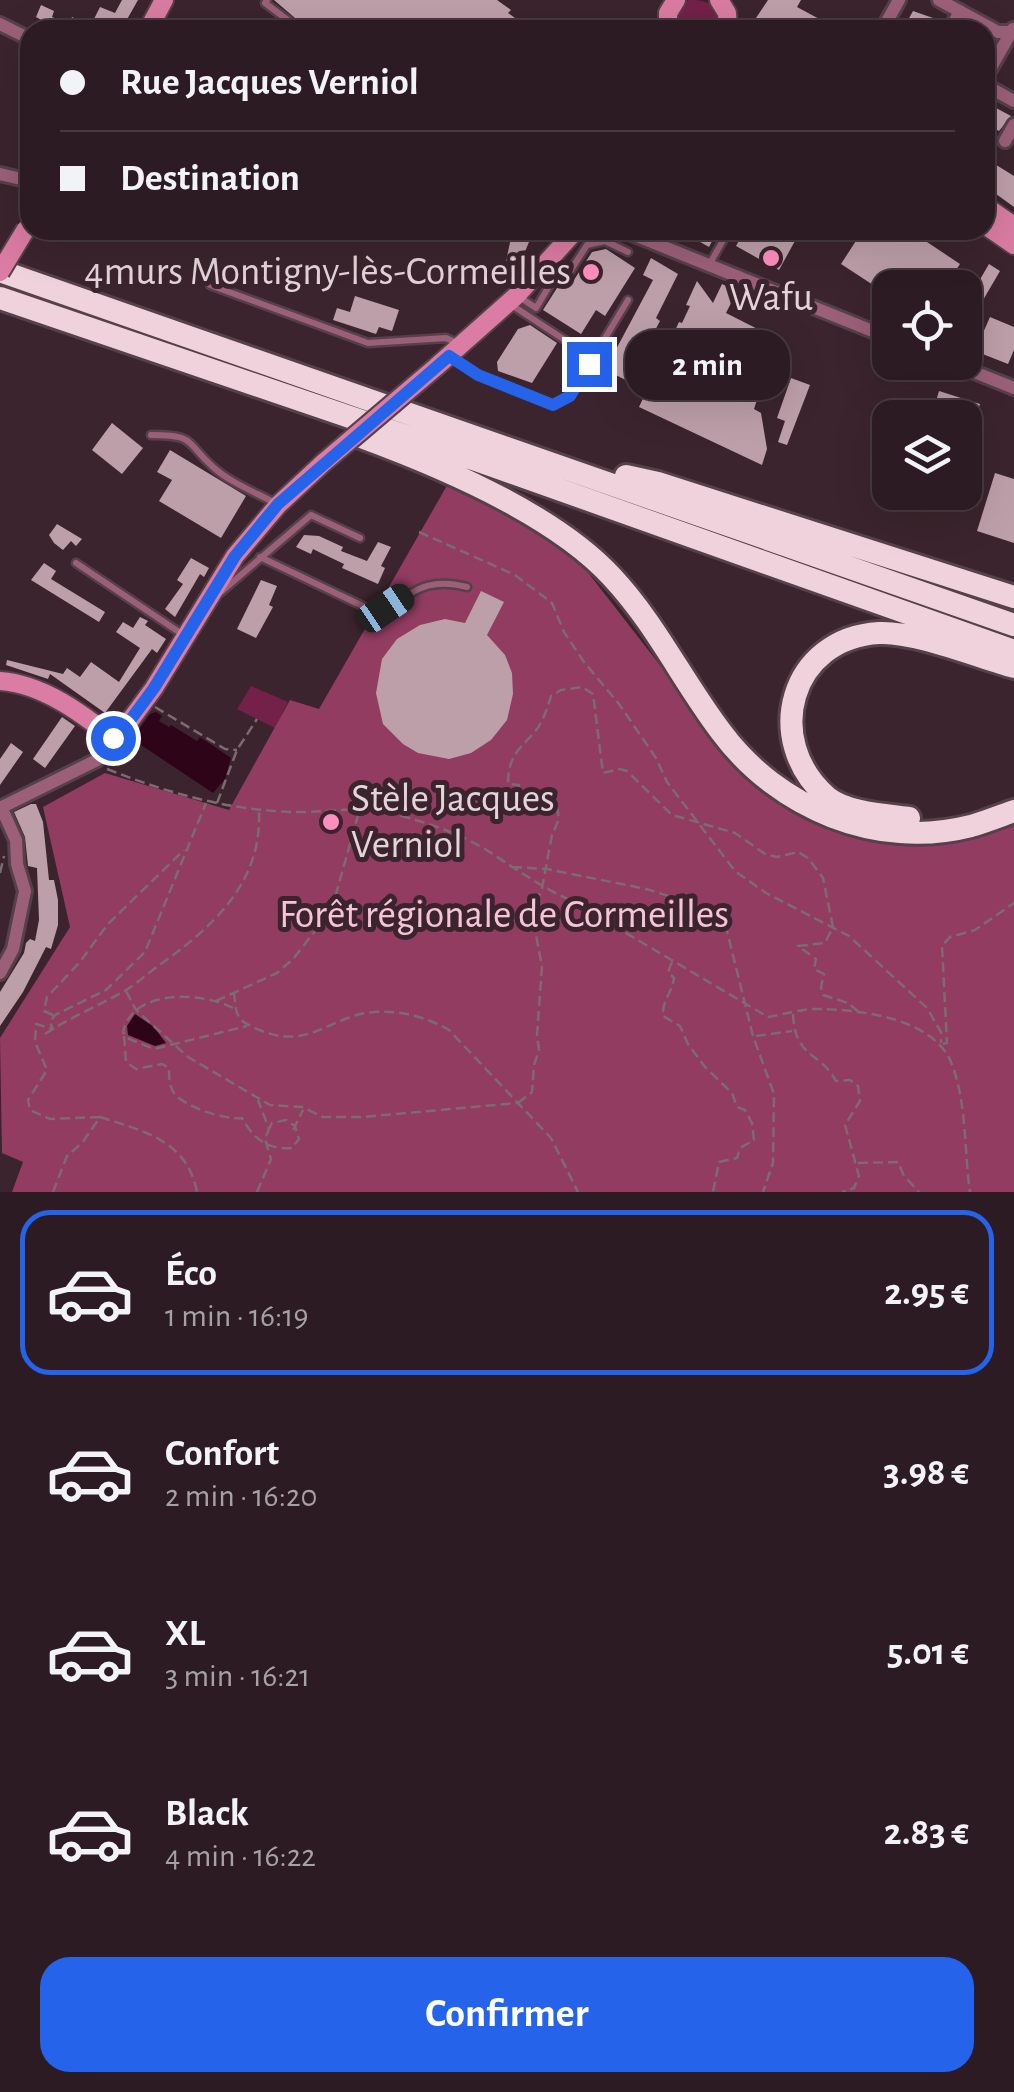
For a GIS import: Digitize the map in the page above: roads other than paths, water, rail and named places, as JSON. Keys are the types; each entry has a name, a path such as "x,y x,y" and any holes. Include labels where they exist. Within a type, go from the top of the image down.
{"highway":[{"path":"0,272 1014,625"},
{"path":"0,298 479,461 1014,651"},
{"path":"316,407 322,424 414,456 566,537 611,575 653,627 723,735 772,785 794,800 867,828 900,832 971,826 1014,811"},
{"path":"549,460 658,483 1014,595"},
{"path":"1014,667 883,633 849,638 828,651 801,677 791,704 796,753 806,772 830,800 870,812 917,819 952,816 996,805 1014,796"}],"street":[{"path":"939,0 976,20"},
{"path":"955,20 960,11"},
{"path":"995,62 1013,29"},
{"path":"1006,141 1014,124"},
{"path":"0,272 20,238"},
{"path":"0,974 13,949 25,891 17,864 16,840 1,807 97,760 144,700 209,603 235,556 278,504 513,299 567,240"},
{"path":"646,240 872,330"},
{"path":"982,375 1014,388"},
{"path":"0,681 36,689 63,702 113,738"}],"lane":[{"path":"267,0 265,4 287,20"},
{"path":"708,266 722,240"},
{"path":"513,299 536,308 552,283 567,276 587,245 605,241 628,252"},
{"path":"210,284 368,343 446,338 449,356 478,375 553,405 570,396 628,300"},
{"path":"513,299 571,344"},
{"path":"152,436 172,436 192,443 213,467 278,504"},
{"path":"209,603 310,515 360,538"},
{"path":"260,557 369,609 380,610 432,582 467,587"},
{"path":"76,563 186,637"}],"place":[{"name":"Wafu","path":"771,258"},
{"name":"4murs Montigny-lès-Cormeilles","path":"591,272"},
{"name":"Stèle Jacques Verniol","path":"331,822"}],"park label":[{"name":"Forêt régionale de Cormeilles","path":"504,915"}]}
